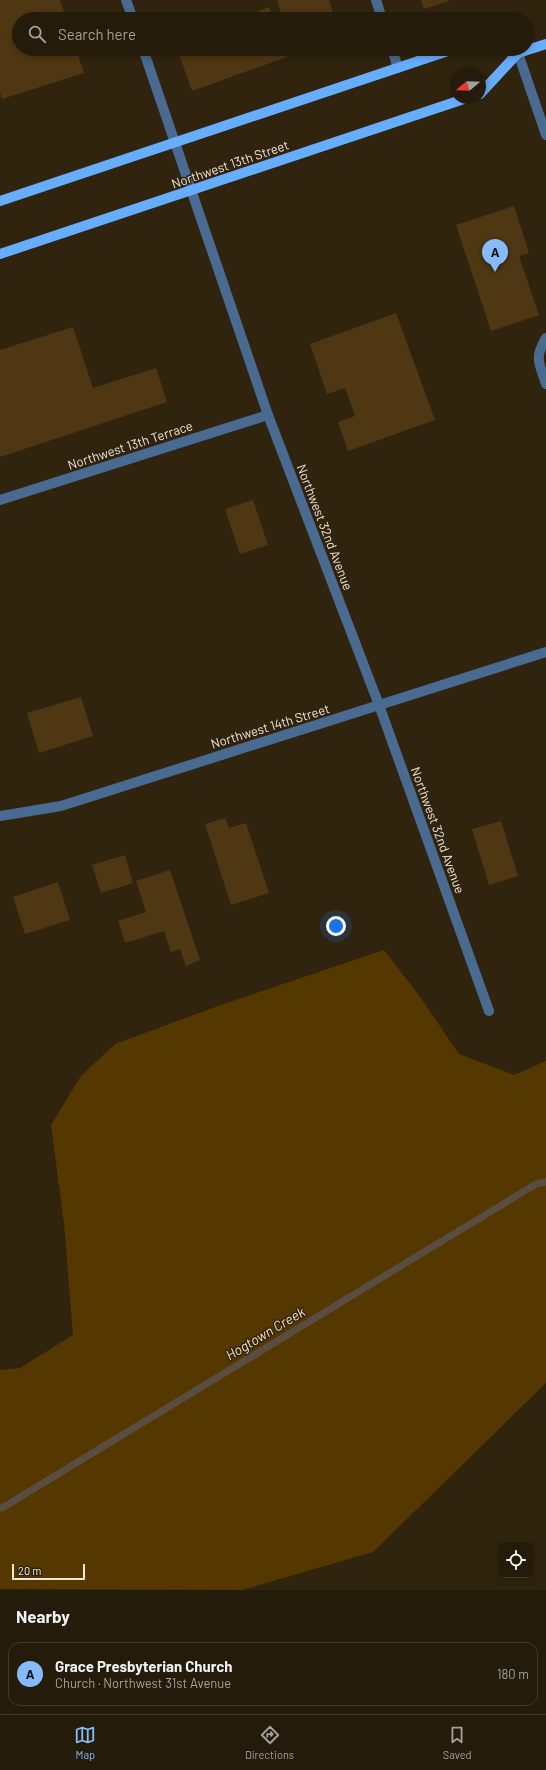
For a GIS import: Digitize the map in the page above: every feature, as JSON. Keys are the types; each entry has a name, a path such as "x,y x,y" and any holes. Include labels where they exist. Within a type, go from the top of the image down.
{"main road":[{"path":"534,48 546,44"},
{"path":"0,201 433,56"},
{"path":"486,88 515,56"},
{"name":"Northwest 13th Street","path":"0,254 450,104"}],"street":[{"path":"126,0 130,12"},
{"path":"376,0 380,12"},
{"name":"Northwest 32nd Avenue","path":"145,56 268,415 379,706 489,1011"},
{"path":"394,56 398,68"},
{"path":"519,56 546,135"},
{"path":"546,338 541,346 537,359 546,384"},
{"name":"Northwest 13th Terrace","path":"0,500 268,415"},
{"name":"Northwest 14th Street","path":"0,816 61,806 546,652"}],"shaded area":[{"path":"384,950 418,994 459,1054 514,1075 546,1061 546,1383 373,1552 242,1590 0,1589 0,1370 20,1368 73,1335 64,1223 51,1125 81,1076 115,1044 218,1006"}],"building":[{"path":"0,0 60,0 64,12 12,12 12,56 78,56 84,73 2,99 0,92"},
{"path":"277,0 329,0 333,12 281,12"},
{"path":"421,0 451,0 424,9"},
{"path":"269,7 271,12 256,12"},
{"path":"180,56 287,56 287,57 192,91"},
{"path":"514,206 529,253 519,256 539,315 491,331 456,225"},
{"path":"396,313 435,420 348,451 338,422 355,416 345,388 327,394 310,344"},
{"path":"73,327 93,388 156,368 167,402 0,457 0,350"},
{"path":"253,500 268,545 240,554 225,509"},
{"path":"81,697 93,736 39,753 27,713"},
{"path":"225,818 229,828 246,823 269,893 231,905 205,824"},
{"path":"501,821 518,876 489,885 472,829"},
{"path":"125,855 133,883 101,893 92,865"},
{"path":"170,870 200,960 186,966 180,949 171,952 164,931 125,943 118,921 146,912 136,881"},
{"path":"58,882 70,920 25,934 13,897"}],"waterway":[{"name":"Hogtown Creek","path":"0,1507 2,1508 536,1184 546,1182"}],"place":[{"name":"Grace Presbyterian Church","path":"495,272"}]}
